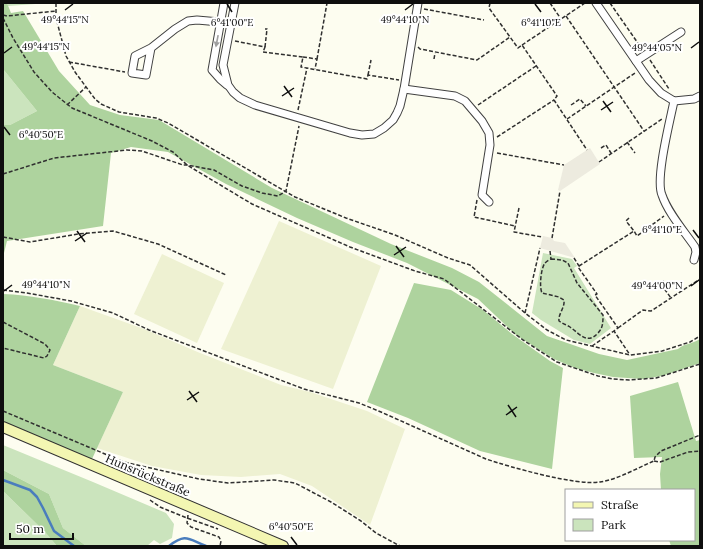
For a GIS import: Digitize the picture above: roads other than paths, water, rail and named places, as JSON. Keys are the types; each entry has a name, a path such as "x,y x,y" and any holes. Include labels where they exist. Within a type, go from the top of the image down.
{"main road":[{"name":"Hunsrückstraße","path":"3,427 283,546"}],"street":[{"path":"224,3 212,70 220,79 240,98 247,102 350,133 362,135 374,134 384,128 393,120 397,113 400,106 420,6"},
{"path":"228,85 223,65 235,3"},
{"path":"596,3 654,87 674,101 694,99 700,96"},
{"path":"151,48 146,75 132,73 135,56 151,48 174,29 188,21 197,20 231,23"},
{"path":"636,61 681,32"},
{"path":"404,85 455,96 465,101 486,127 490,136 490,151 482,195 490,202"},
{"path":"674,101 659,182 662,195 695,247 696,252 694,260"}],"waterway":[{"path":"3,480 30,490 37,497 54,531 74,546"},
{"path":"169,546 183,538 191,539 206,546"}]}
